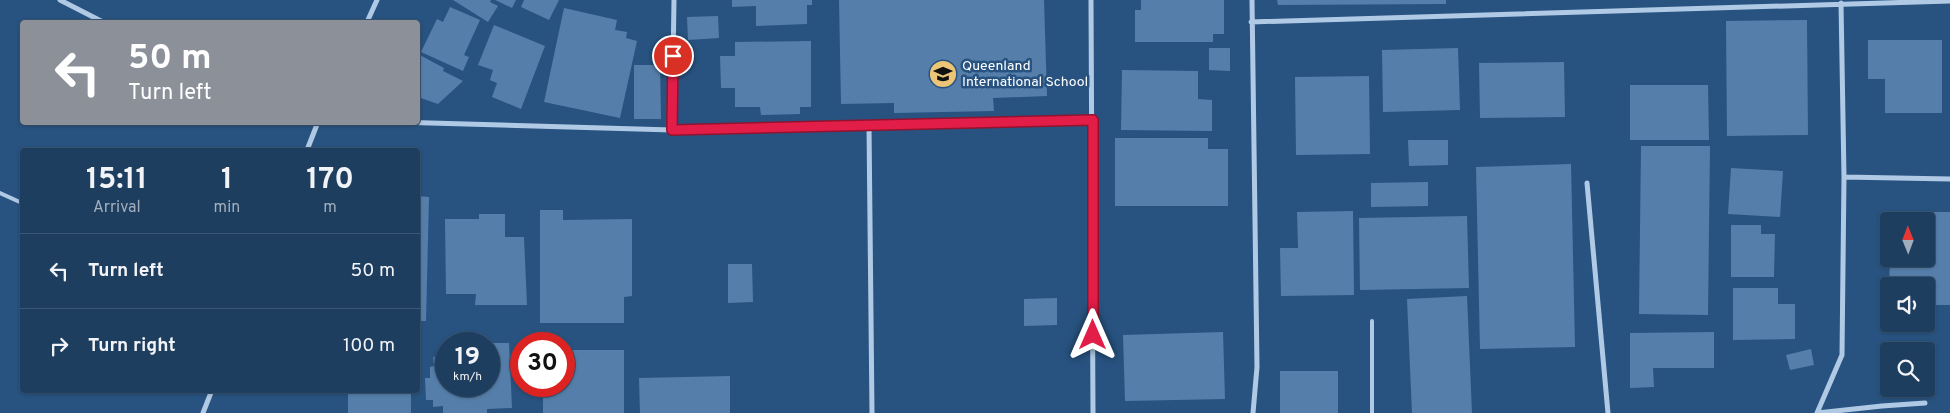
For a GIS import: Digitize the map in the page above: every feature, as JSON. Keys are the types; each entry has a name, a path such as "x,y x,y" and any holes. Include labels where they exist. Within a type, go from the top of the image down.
{"street":[{"path":"60,0 99,20"},
{"path":"367,20 377,0"},
{"path":"672,130 674,0"},
{"path":"1091,0 1093,413"},
{"path":"1252,0 1257,367 1253,413"},
{"path":"1251,22 1950,1"},
{"path":"1841,3 1844,177 1842,355 1816,413 1925,403"},
{"path":"420,123 672,130 1093,120"},
{"path":"308,148 317,125"},
{"path":"868,126 872,413"},
{"path":"1844,177 1950,179"},
{"path":"1587,183 1608,413"},
{"path":"203,413 211,393"}],"lane":[{"path":"0,193 20,203"},
{"path":"1372,321 1372,413"}],"building":[{"path":"453,0 491,0 490,2 498,6 488,22"},
{"path":"495,0 516,0 512,8"},
{"path":"524,0 559,0 549,20 521,7"},
{"path":"732,0 812,0 812,5 807,5 807,24 756,26 756,6 732,7"},
{"name":"Queenland International School","path":"839,0 1044,0 1047,96 993,98 994,111 894,113 894,103 841,104"},
{"path":"1141,0 1224,0 1224,34 1213,34 1213,42 1135,42 1135,10 1141,10"},
{"path":"1277,0 1446,0 1446,4 1278,5"},
{"path":"450,7 480,20 464,55 469,57 463,71 421,52 437,19 443,22"},
{"path":"564,8 617,20 615,30 627,32 626,38 637,41 620,118 544,102"},
{"path":"718,16 719,38 688,40 687,17"},
{"path":"1807,20 1808,135 1727,136 1726,21"},
{"path":"494,25 545,46 521,109 492,97 497,83 490,80 493,70 478,65"},
{"path":"1868,40 1942,40 1942,113 1885,113 1885,79 1868,79"},
{"path":"811,41 811,107 800,107 800,114 761,115 760,107 735,107 735,88 721,88 720,56 735,56 735,42"},
{"path":"1209,48 1230,48 1230,71 1209,70"},
{"path":"1458,48 1460,110 1383,112 1382,50"},
{"path":"420,55 444,68 443,71 463,81 438,104 420,98"},
{"path":"1564,62 1565,117 1480,118 1479,63"},
{"path":"634,65 660,65 661,119 634,119"},
{"path":"1122,70 1198,71 1198,99 1212,100 1212,131 1121,130"},
{"path":"1369,76 1370,154 1296,155 1295,77"},
{"path":"1630,85 1708,85 1709,140 1630,140"},
{"path":"1115,138 1208,138 1208,149 1228,149 1228,206 1115,206"},
{"path":"1408,140 1448,140 1448,165 1409,166"},
{"path":"1641,146 1710,146 1708,315 1639,314"},
{"path":"1571,164 1575,347 1480,349 1476,167"},
{"path":"1731,168 1783,171 1780,217 1728,214"},
{"path":"1428,182 1428,206 1371,207 1371,183"},
{"path":"420,196 429,197 426,321 420,321"},
{"path":"540,210 563,210 563,220 632,219 632,296 624,297 624,323 540,323"},
{"path":"1353,211 1354,295 1281,296 1280,248 1298,248 1297,212"},
{"path":"1935,212 1950,212 1950,305 1935,305 1935,277 1889,277 1890,268 1935,268"},
{"path":"479,214 505,214 505,237 524,237 527,305 475,305 476,294 446,294 445,219 479,219"},
{"path":"1467,216 1469,288 1360,290 1359,218"},
{"path":"1731,225 1761,225 1761,234 1775,234 1774,277 1731,277"},
{"path":"728,264 752,264 753,302 728,303"},
{"path":"1733,288 1778,288 1778,304 1795,304 1795,339 1733,340"},
{"path":"1467,296 1472,413 1412,413 1407,299"},
{"path":"1057,298 1057,325 1024,326 1024,299"},
{"path":"1223,332 1225,399 1125,401 1123,335"},
{"path":"1714,332 1714,368 1653,368 1654,387 1630,388 1630,333"},
{"path":"500,343 509,343 512,408 487,409 487,413 443,413 443,406 433,407 433,400 426,400 425,378 430,378 430,367 434,366 433,357 435,357 435,397 500,397"},
{"path":"1811,349 1814,365 1790,370 1786,355"},
{"path":"575,350 624,350 624,413 543,413 543,397 575,397"},
{"path":"1280,371 1338,371 1338,413 1280,413"},
{"path":"730,376 730,413 640,413 639,378"},
{"path":"348,393 411,393 411,413 348,413"}],"place":[{"name":"Queenland International School","path":"943,74"}],"route":[{"path":"673,56 672,130 1093,120 1093,335"}]}
